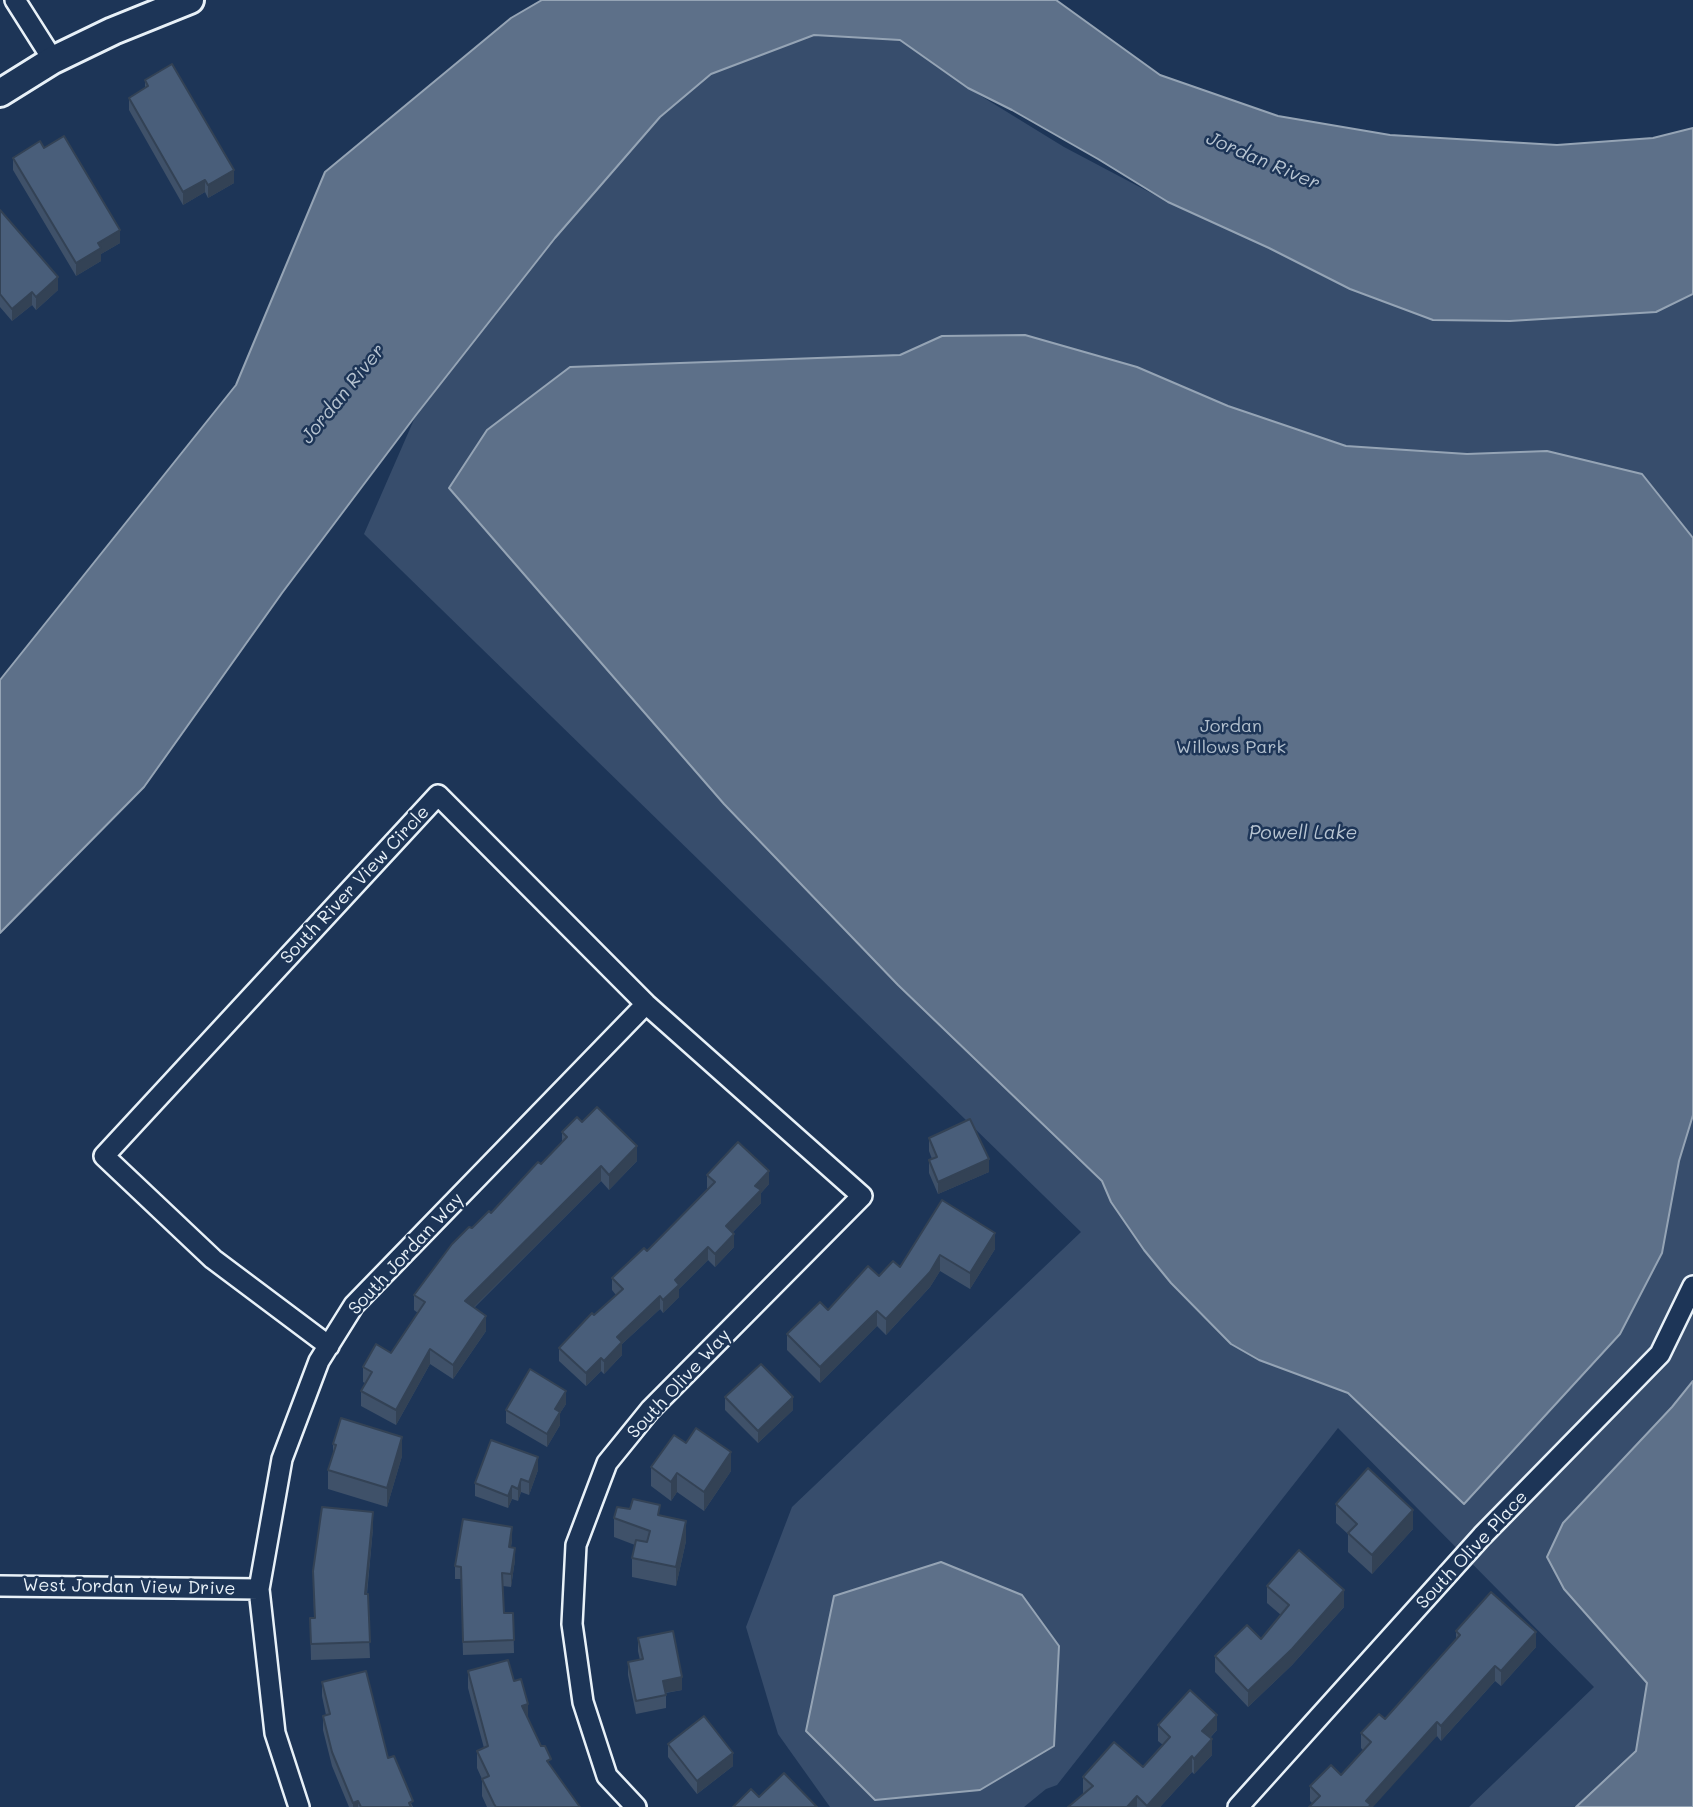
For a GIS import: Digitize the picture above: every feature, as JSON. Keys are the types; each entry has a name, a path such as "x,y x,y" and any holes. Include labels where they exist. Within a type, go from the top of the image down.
{"street":[{"path":"15,0 53,60"},
{"path":"0,93 53,60 113,30 190,0"},
{"name":"South River View Circle","path":"329,1346 213,1259 104,1156 438,795 646,1004 862,1196"},
{"name":"South Jordan Way","path":"299,1807 275,1733 259,1589 282,1459 319,1361 354,1306 646,1004"},
{"name":"South Olive Way","path":"636,1807 607,1776 583,1702 572,1624 576,1545 607,1462 650,1410 862,1196"},
{"name":"South Olive Place","path":"1238,1807 1482,1536 1660,1354 1693,1286"},
{"name":"West Jordan View Drive","path":"0,1586 259,1589"}],"green space":[{"name":"Jordan Willows Park","path":"814,35 900,40 968,88 1064,147 1168,202 1350,289 1433,320 1656,312 1693,294 1693,1807 1469,1807 1594,1687 1338,1428 1057,1785 1046,1789 1024,1807 830,1807 778,1734 746,1627 792,1507 1081,1232 364,534 416,415 555,238 660,117 710,74"}],"water":[{"name":"Jordan River","path":"542,0 1056,0 1160,75 1278,116 1390,135 1557,145 1653,138 1693,128 1693,294 1656,312 1510,321 1433,320 1350,289 1168,202 1098,159 968,88 900,40 814,35 711,74 660,117 555,238 416,415 282,593 144,787 0,933 0,680 236,385 325,172 511,18"},
{"name":"Powell Lake","path":"1025,335 1137,367 1228,406 1346,446 1467,454 1547,451 1642,474 1693,538 1693,1115 1679,1161 1662,1253 1620,1334 1464,1504 1348,1393 1259,1360 1231,1344 1171,1283 1144,1250 1111,1202 1102,1181 898,985 724,804 449,488 487,430 570,367 900,355 942,336"},
{"path":"1693,1381 1693,1807 1576,1807 1636,1751 1647,1683 1564,1589 1547,1557 1563,1523"},
{"path":"941,1562 1022,1595 1059,1646 1054,1746 980,1790 875,1800 806,1731 834,1596"}],"building":[{"path":"172,64 234,170 208,185 205,180 183,192 129,98 148,86 145,80"},
{"path":"64,136 120,230 98,243 101,248 76,263 13,158 40,141 44,148"},
{"path":"0,210 58,277 36,297 32,292 12,309 0,294"},
{"path":"597,1107 637,1146 609,1175 601,1166 465,1301 486,1316 453,1365 430,1349 396,1410 361,1391 372,1372 363,1367 376,1344 391,1353 425,1302 414,1295 452,1244 489,1211 491,1213 538,1162 541,1164 567,1137 562,1132 577,1117 582,1122"},
{"path":"970,1119 989,1159 938,1182 929,1160 937,1157 929,1138"},
{"path":"738,1142 769,1171 755,1186 761,1190 726,1226 734,1234 715,1254 708,1247 675,1280 679,1285 663,1300 660,1296 617,1337 622,1342 604,1361 601,1358 586,1373 559,1348 592,1313 594,1315 623,1289 612,1278 644,1248 647,1251 715,1182 707,1175"},
{"path":"942,1200 995,1233 970,1273 940,1255 930,1272 886,1319 877,1311 820,1367 787,1334 820,1302 828,1310 868,1266 879,1276 893,1261 900,1267"},
{"path":"761,1364 793,1397 758,1431 725,1397"},
{"path":"530,1369 566,1391 555,1409 560,1412 547,1434 506,1410"},
{"path":"341,1418 402,1437 387,1488 328,1470"},
{"path":"696,1428 731,1452 704,1492 677,1473 671,1482 651,1467 674,1435 686,1443"},
{"path":"491,1440 538,1457 529,1482 521,1479 518,1489 512,1486 508,1496 475,1483"},
{"path":"1368,1468 1413,1510 1372,1555 1348,1533 1357,1524 1336,1504"},
{"path":"633,1499 660,1505 658,1515 686,1521 676,1567 632,1558 636,1540 647,1542 650,1531 614,1518 617,1507 630,1509"},
{"path":"322,1507 373,1512 365,1594 368,1594 370,1642 311,1644 310,1618 315,1618 313,1571"},
{"path":"463,1519 512,1527 509,1547 515,1548 511,1574 502,1573 504,1613 513,1613 514,1640 463,1642 461,1567 455,1566"},
{"path":"1299,1550 1344,1590 1292,1649 1248,1691 1215,1656 1247,1625 1261,1639 1289,1605 1267,1586"},
{"path":"1491,1592 1536,1632 1501,1671 1495,1666 1441,1726 1437,1722 1366,1801 1371,1805 1309,1807 1320,1796 1310,1786 1331,1765 1341,1775 1371,1742 1361,1733 1379,1714 1385,1719 1460,1635 1456,1631"},
{"path":"673,1631 682,1677 663,1681 666,1695 636,1701 628,1662 643,1659 638,1638"},
{"path":"508,1660 514,1681 521,1679 528,1704 522,1706 541,1746 545,1746 551,1759 547,1761 580,1807 496,1807 494,1804 482,1779 489,1776 477,1751 488,1746 468,1671"},
{"path":"366,1671 388,1758 394,1756 413,1801 409,1803 411,1807 361,1807 358,1801 353,1803 332,1752 323,1716 330,1714 322,1682"},
{"path":"1190,1690 1217,1715 1202,1731 1212,1739 1194,1759 1192,1756 1147,1806 1137,1796 1127,1807 1068,1807 1093,1786 1083,1777 1114,1742 1143,1767 1170,1737 1158,1725"},
{"path":"704,1716 733,1753 697,1781 668,1744"},
{"path":"784,1773 817,1807 733,1807 751,1789 759,1797"}]}
